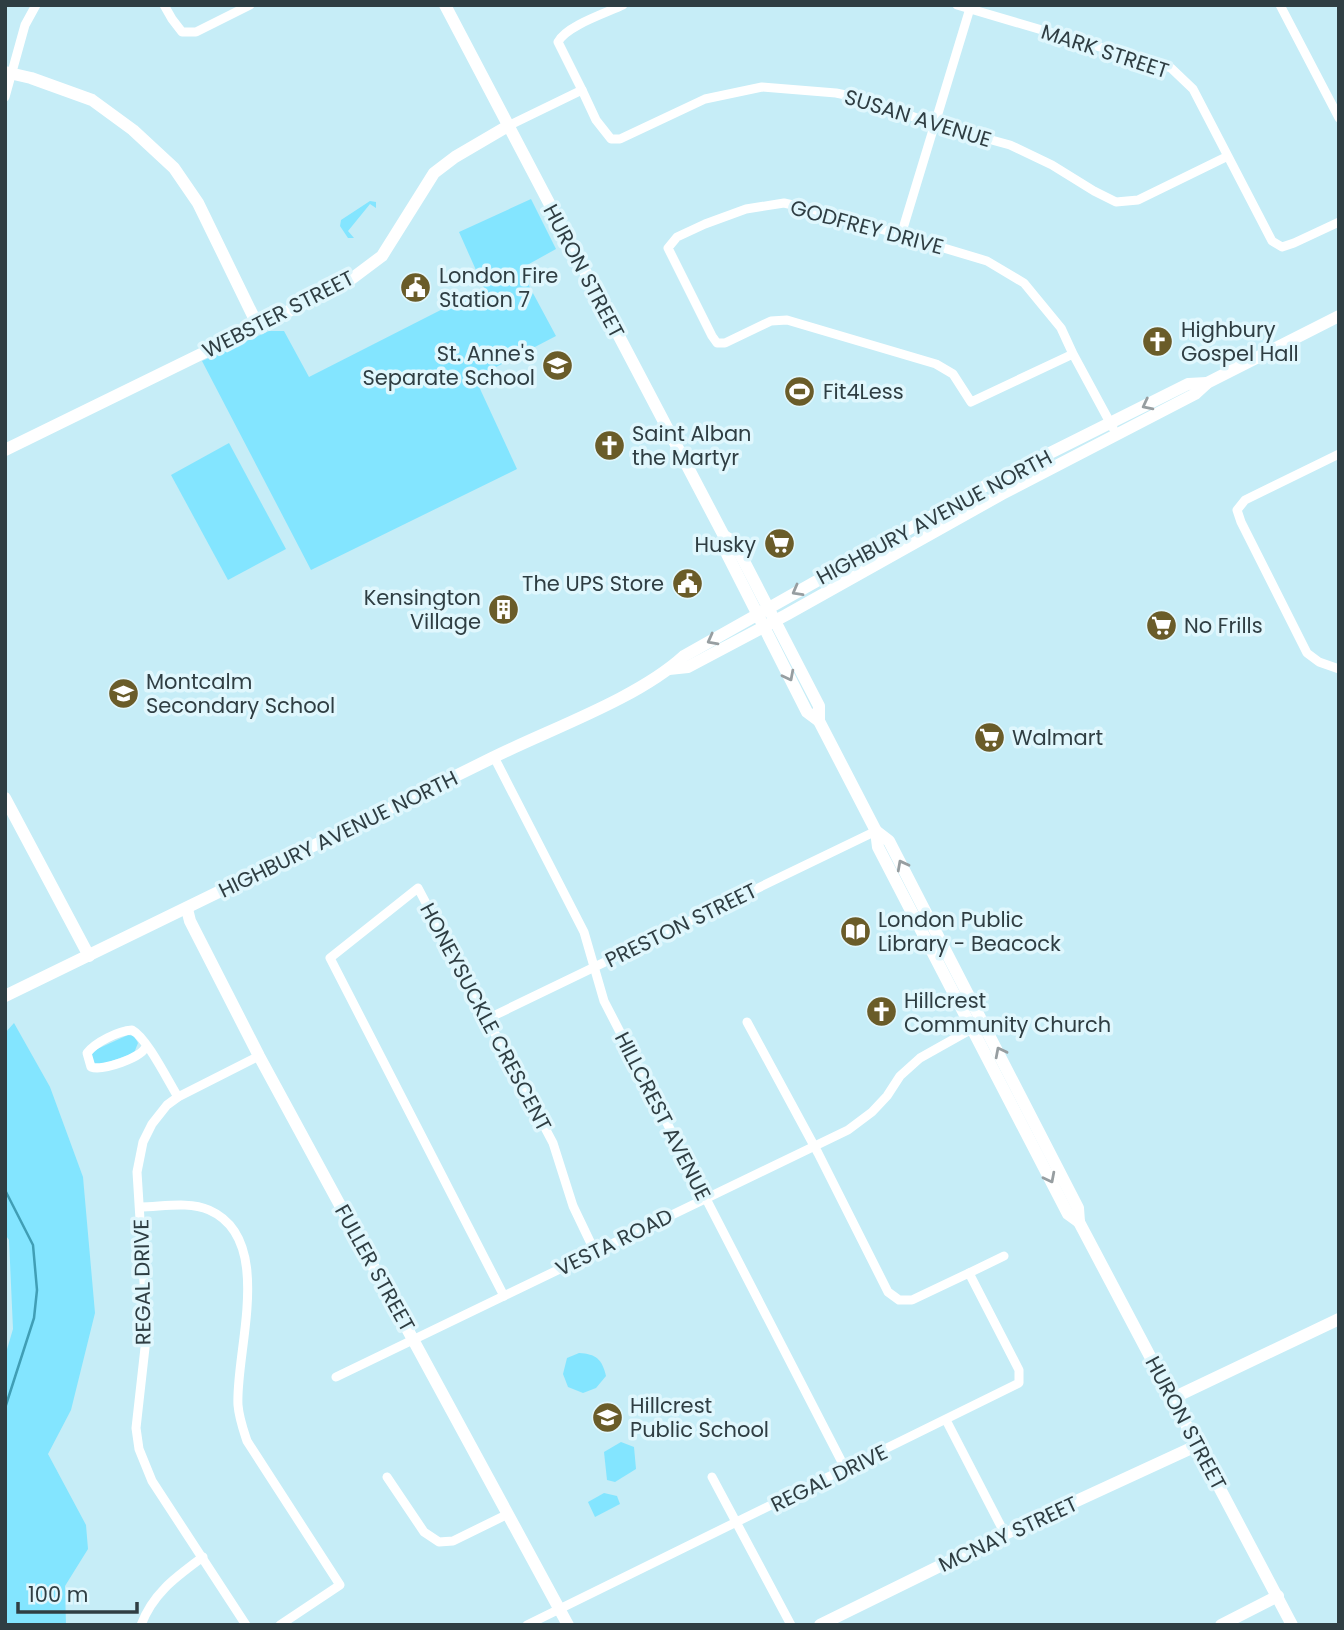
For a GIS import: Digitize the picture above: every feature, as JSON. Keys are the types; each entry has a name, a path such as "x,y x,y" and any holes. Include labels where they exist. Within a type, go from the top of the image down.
{"main road":[{"name":"HURON STREET","path":"444,5 724,536 725,550 765,621 807,712 819,721 876,831 877,847 978,1025 1068,1213 1079,1222 1292,1625"},
{"path":"8,73 41,81 92,100 133,130 174,167 198,203 258,326"},
{"name":"WEBSTER STREET","path":"5,450 346,284 382,256 434,173 455,157 508,126"},
{"name":"HIGHBURY AVENUE NORTH","path":"5,996 616,699 669,669 684,656 765,621 1002,494 1188,384 1207,383 1339,316"},
{"name":"HIGHBURY AVENUE NORTH","path":"765,621 769,608 994,481 1114,429"},
{"name":"HURON STREET","path":"724,536 734,542 769,608"},
{"path":"5,798 89,956"},
{"name":"FULLER STREET","path":"187,909 191,923 259,1056 568,1625"},
{"path":"1173,1398 1339,1319"},
{"name":"MCNAY STREET","path":"820,1625 1005,1535 1198,1446"},
{"path":"1221,1625 1278,1597"}],"street":[{"path":"5,97 8,73 25,25 36,5"},
{"path":"164,5 182,32 196,32 250,5"},
{"path":"508,126 582,90 558,42 570,30 623,5"},
{"name":"MARK STREET","path":"957,5 1171,68 1193,89 1272,242 1282,247 1339,222"},
{"path":"1280,5 1339,118"},
{"path":"901,234 970,7"},
{"name":"SUSAN AVENUE","path":"582,90 596,120 611,139 620,139 705,99 762,87 836,93 865,99 933,124 1010,145 1052,164 1116,202 1138,200 1226,157"},
{"name":"GODFREY DRIVE","path":"1073,354 971,402 953,373 936,364 787,320 771,321 725,343 717,343 668,248 677,237 746,208 785,203 901,234 987,261 1024,283 1061,328 1114,429"},
{"path":"1339,454 1245,500 1237,510 1307,653 1319,663 1339,669"},
{"name":"HILLCREST AVENUE","path":"494,757 583,932 604,1002 846,1470"},
{"name":"PRESTON STREET","path":"487,1019 876,831"},
{"name":"HONEYSUCKLE CRESCENT","path":"504,1296 330,958 418,888 553,1143 573,1206 595,1252"},
{"path":"747,1022 814,1145 888,1292 899,1300 912,1300 1004,1256"},
{"name":"VESTA ROAD","path":"336,1377 848,1130 872,1112 900,1076 920,1058 978,1025"},
{"path":"146,1046 145,1051 138,1056 98,1069 91,1067 88,1061 87,1053 92,1048 128,1030 139,1034 177,1097"},
{"name":"REGAL DRIVE","path":"246,1625 152,1481 139,1449 136,1428 147,1330 137,1172 143,1142 152,1124 167,1105 177,1097 259,1056"},
{"path":"140,1207 196,1206 211,1210 227,1223 239,1240 245,1261 249,1301 238,1402 240,1420 247,1441 340,1586 279,1625"},
{"name":"REGAL DRIVE","path":"527,1625 1019,1383 1019,1370 969,1273"},
{"path":"946,1420 1005,1535"},
{"path":"387,1477 425,1532 439,1542 453,1541 508,1514"},
{"path":"712,1477 790,1625"},
{"path":"141,1625 148,1607 164,1586 203,1558"}],"shaded area":[{"path":"531,199 556,249 520,269 556,336 475,378 517,469 311,570 202,361 269,331 284,331 309,377 484,288 459,232"},
{"path":"370,201 376,202 376,208 370,204 348,231 354,238 348,238 340,226 341,220"},
{"path":"229,443 286,549 228,580 171,475"},
{"path":"14,1023 50,1087 83,1177 95,1313 71,1410 48,1454 86,1525 88,1549 65,1586 66,1625 5,1625 5,1356 13,1329 9,1240 5,1234 5,1033"},
{"path":"128,1035 134,1036 138,1043 134,1053 100,1065 95,1064 91,1056 95,1050"},
{"path":"579,1353 597,1358 606,1376 596,1388 583,1393 568,1387 563,1374 567,1358"},
{"path":"621,1442 634,1447 636,1469 615,1482 607,1480 604,1452"},
{"path":"604,1493 617,1496 620,1504 595,1517 588,1502"}],"waterway":[{"path":"5,1190 33,1245 37,1290 34,1318 5,1408"}],"place":[{"name":"London Fire Station 7","path":"416,287"},
{"name":"Highbury Gospel Hall","path":"1158,341"},
{"name":"St. Anne's Separate School","path":"558,365"},
{"name":"Fit4Less","path":"800,391"},
{"name":"Saint Alban the Martyr","path":"609,445"},
{"name":"Husky","path":"779,544"},
{"name":"The UPS Store","path":"687,583"},
{"name":"Kensington Village","path":"504,609"},
{"name":"No Frills","path":"1161,625"},
{"name":"Montcalm Secondary School","path":"123,693"},
{"name":"Walmart","path":"989,737"},
{"name":"London Public Library - Beacock","path":"855,931"},
{"name":"Hillcrest Community Church","path":"881,1012"},
{"name":"Hillcrest Public School","path":"607,1417"}]}
